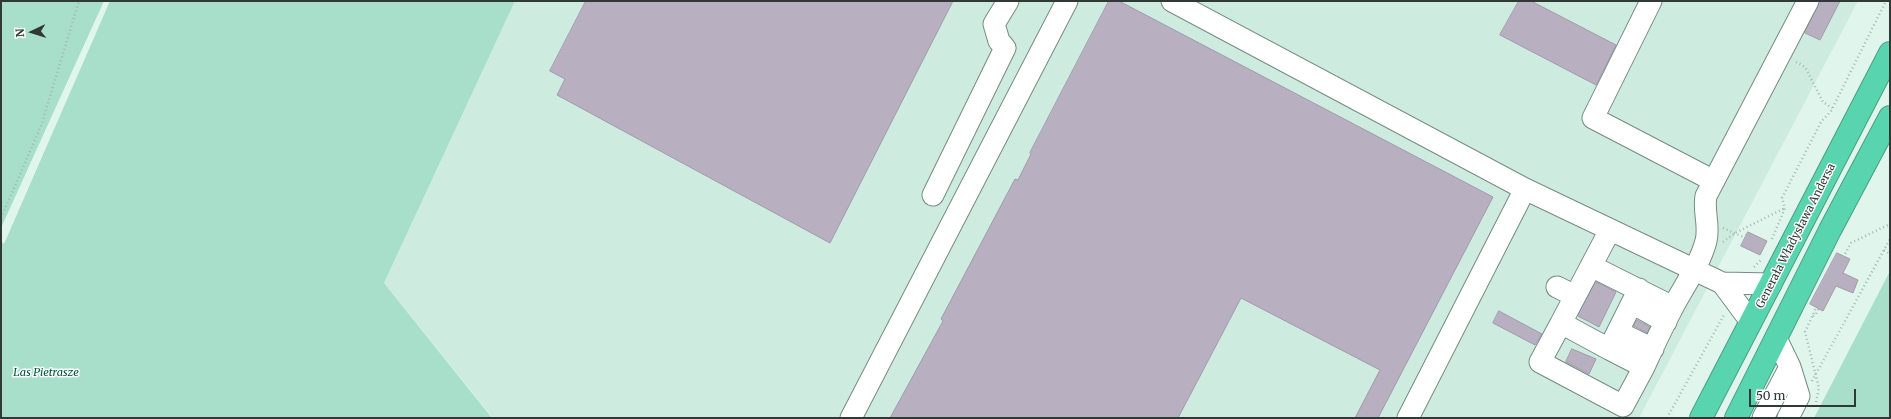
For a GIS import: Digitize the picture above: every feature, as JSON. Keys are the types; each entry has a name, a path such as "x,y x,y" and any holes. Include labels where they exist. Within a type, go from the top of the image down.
{"highway":[{"name":"Generała Władysława Andersa","path":"1701,418 1890,53"},
{"path":"1736,418 1830,230 1890,116"}],"lane":[{"path":"933,195 1005,48 999,41 994,24 1008,1"},
{"path":"851,418 1067,1"},
{"path":"1172,1 1525,189 1694,270 1722,283 1771,284"},
{"path":"1651,1 1593,118 1714,180"},
{"path":"1610,230 1591,266 1566,292 1561,323 1540,362 1623,406 1694,270 1706,241 1708,223 1704,208 1706,196 1808,1"},
{"path":"1408,418 1525,189"},
{"path":"1591,266 1624,318 1659,336"},
{"path":"1722,283 1751,322"},
{"path":"1561,323 1624,318 1659,336"},
{"path":"1624,318 1659,336"},
{"path":"1776,338 1790,366 1799,396 1788,418"},
{"path":"1763,418 1790,366"}],"path":[{"path":"1,218 41,126 79,1"},
{"path":"1770,243 1785,208 1782,198 1821,122 1832,110 1886,1"},
{"path":"1780,54 1806,66 1823,102 1832,110"},
{"path":"1752,241 1735,233 1785,208"},
{"path":"1890,224 1851,243 1812,316 1806,332 1816,374 1890,239"},
{"path":"1742,236 1751,236 1756,239"},
{"path":"1884,250 1890,254"},
{"path":"1751,270 1764,257"},
{"path":"1812,316 1816,314 1829,290"},
{"path":"1667,418 1725,313"}],"shaded area":[{"path":"515,1 1858,1 1639,418 493,418 384,283"}],"green space":[{"path":"1,1 104,1 1,228"},
{"name":"Las Pietrasze","path":"110,1 515,1 384,283 492,418 1,418 1,241 4,244"},
{"path":"1890,271 1890,418 1814,418"}],"building":[{"path":"586,1 953,1 830,243 557,95 565,79 550,71"},
{"path":"1109,1 1119,1 1493,197 1378,418 1355,418 1380,370 1241,298 1178,418 890,418 943,321 941,319 1015,179 1018,180 1031,154 1030,153"},
{"path":"1519,1 1531,1 1616,45 1596,85 1500,35"},
{"path":"1820,1 1840,1 1820,40 1805,33"},
{"path":"1748,232 1767,241 1760,255 1741,246"},
{"path":"1837,253 1850,259 1843,273 1858,280 1853,293 1836,286 1823,311 1810,304"},
{"path":"1596,282 1616,292 1599,327 1578,316"},
{"path":"1499,311 1542,334 1535,345 1493,323"},
{"path":"1637,320 1650,327 1647,333 1634,326"},
{"path":"1572,349 1596,359 1589,374 1566,362"}]}
